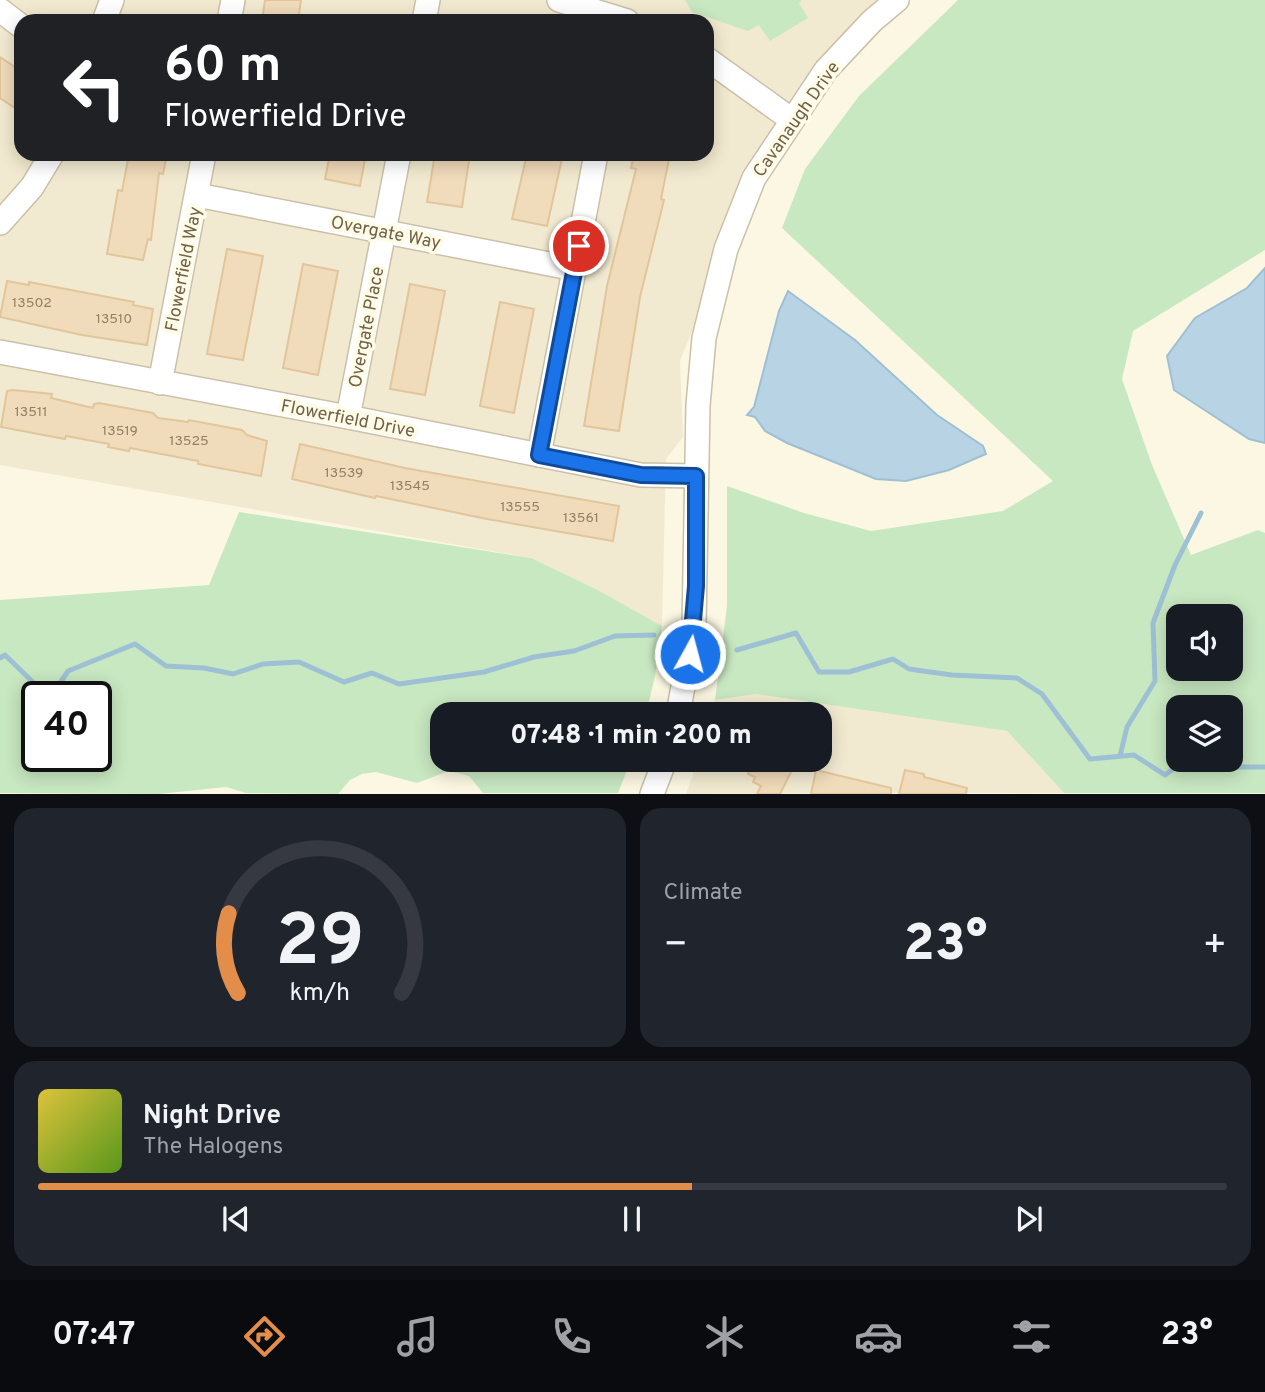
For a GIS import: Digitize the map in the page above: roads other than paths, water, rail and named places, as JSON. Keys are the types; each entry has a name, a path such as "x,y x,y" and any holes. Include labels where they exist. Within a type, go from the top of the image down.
{"street":[{"path":"559,0 604,14"},
{"name":"Cavanaugh Drive","path":"680,702 694,626 698,405 704,338 726,249 754,178 826,70 872,21 897,0"},
{"path":"0,10 14,21"},
{"path":"714,65 792,120"},
{"path":"0,223 32,187 48,161"},
{"name":"Flowerfield Way","path":"160,383 203,161"},
{"name":"Overgate Place","path":"348,417 398,161"},
{"path":"539,455 595,161"},
{"name":"Overgate Way","path":"197,195 575,269"},
{"name":"Flowerfield Drive","path":"0,352 641,475 696,476"},
{"path":"652,793 660,772"}],"water":[{"path":"1265,268 1265,443 1249,439 1174,390 1167,356 1195,318 1247,288"},
{"path":"788,291 855,340 937,415 983,446 986,454 949,470 906,481 876,479 787,443 765,431 755,417 747,415 754,407 779,311"}],"waterway":[{"path":"1120,756 1127,727 1155,681 1153,623 1175,565 1201,513"},
{"path":"737,650 796,633 819,672 849,672 893,659 909,669 952,675 1017,678 1042,694 1090,759 1134,755 1165,775 1176,767 1265,767"},
{"path":"0,658 5,655 40,689 60,683 68,671 135,644 166,666 204,668 233,674 263,664 299,662 344,682 372,673 399,684 484,672 534,657 574,651 615,636 654,635"}]}
